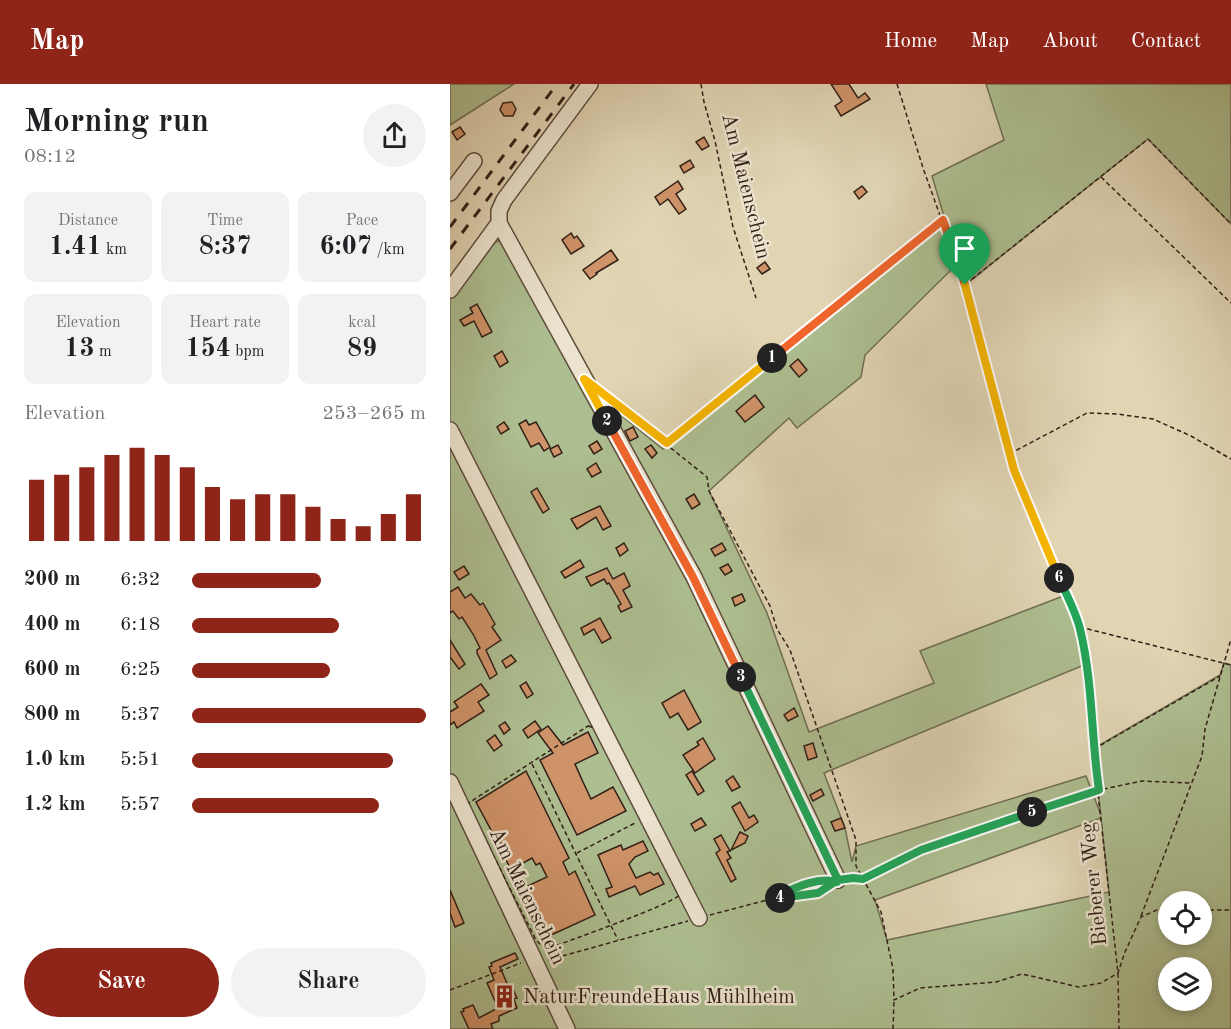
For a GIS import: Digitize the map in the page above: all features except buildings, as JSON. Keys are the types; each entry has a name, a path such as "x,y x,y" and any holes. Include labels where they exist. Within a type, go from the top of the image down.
{"lane":[{"path":"590,84 504,200 499,211 499,223 693,577 837,881"},
{"path":"450,193 474,161"},
{"path":"450,290 499,223"},
{"path":"450,430 699,918"},
{"name":"Am Maienschein","path":"450,782 567,1029"}],"path":[{"name":"Am Maienschein","path":"701,84 733,227 756,298"},
{"name":"Bieberer Weg","path":"897,84 923,168 965,285 1014,470 1080,627 1088,670 1094,749 1118,973 1119,1029"},
{"path":"965,285 1148,139 1231,224"},
{"path":"1100,176 1231,303"},
{"path":"667,443 943,220"},
{"path":"611,400 707,477 709,491 770,606 777,629 790,650 856,840 856,866 881,912 893,969 893,1029"},
{"path":"1009,451 1015,451 1088,413 1117,414 1153,419 1191,436 1231,459"},
{"path":"1080,627 1231,665"},
{"path":"894,1000 920,988 996,982 1022,974 1079,987 1101,983 1118,973 1202,756 1205,729 1231,639"},
{"path":"1094,749 1221,675"},
{"path":"592,726 642,819 679,895 672,901 552,947 541,946 536,940 467,804 583,728 592,726"},
{"path":"531,763 618,940"},
{"path":"450,990 535,958 552,960 771,899 808,884 825,880 863,879 921,850 1099,790 1142,781 1191,783"},
{"path":"576,853 642,819"},
{"path":"771,899 818,893 837,881"},
{"path":"1141,917 1158,909"},
{"path":"1212,910 1231,910"}],"green space":[{"path":"450,84 514,84 450,125"},
{"path":"986,84 1231,84 1231,224 1148,139 965,285 957,264 865,355 861,377 797,428 789,418 709,491 767,613 809,732 934,683 920,651 1066,595 1079,630 1084,665 824,773 845,828 852,862 856,846 1086,776 1101,815 1093,749 1220,675 1224,663 1231,665 1231,1029 450,1029 450,297 491,243 506,239 581,383 663,449 943,220 951,240 932,176 1004,140","holes":["1101,818 1109,892 887,940 875,900"]}],"railway":[{"path":"450,227 557,84"},
{"path":"450,249 574,84"}],"place":[{"name":"NaturFreundeHaus Mühlheim","path":"505,996"}],"route":[{"path":"965,285 943,220 667,443 584,379 693,577 838,880 837,882 818,893 771,899 808,884 825,880 837,882 853,878 863,879 921,850 1099,790 1088,670 1080,627 1014,470 965,285"}]}
